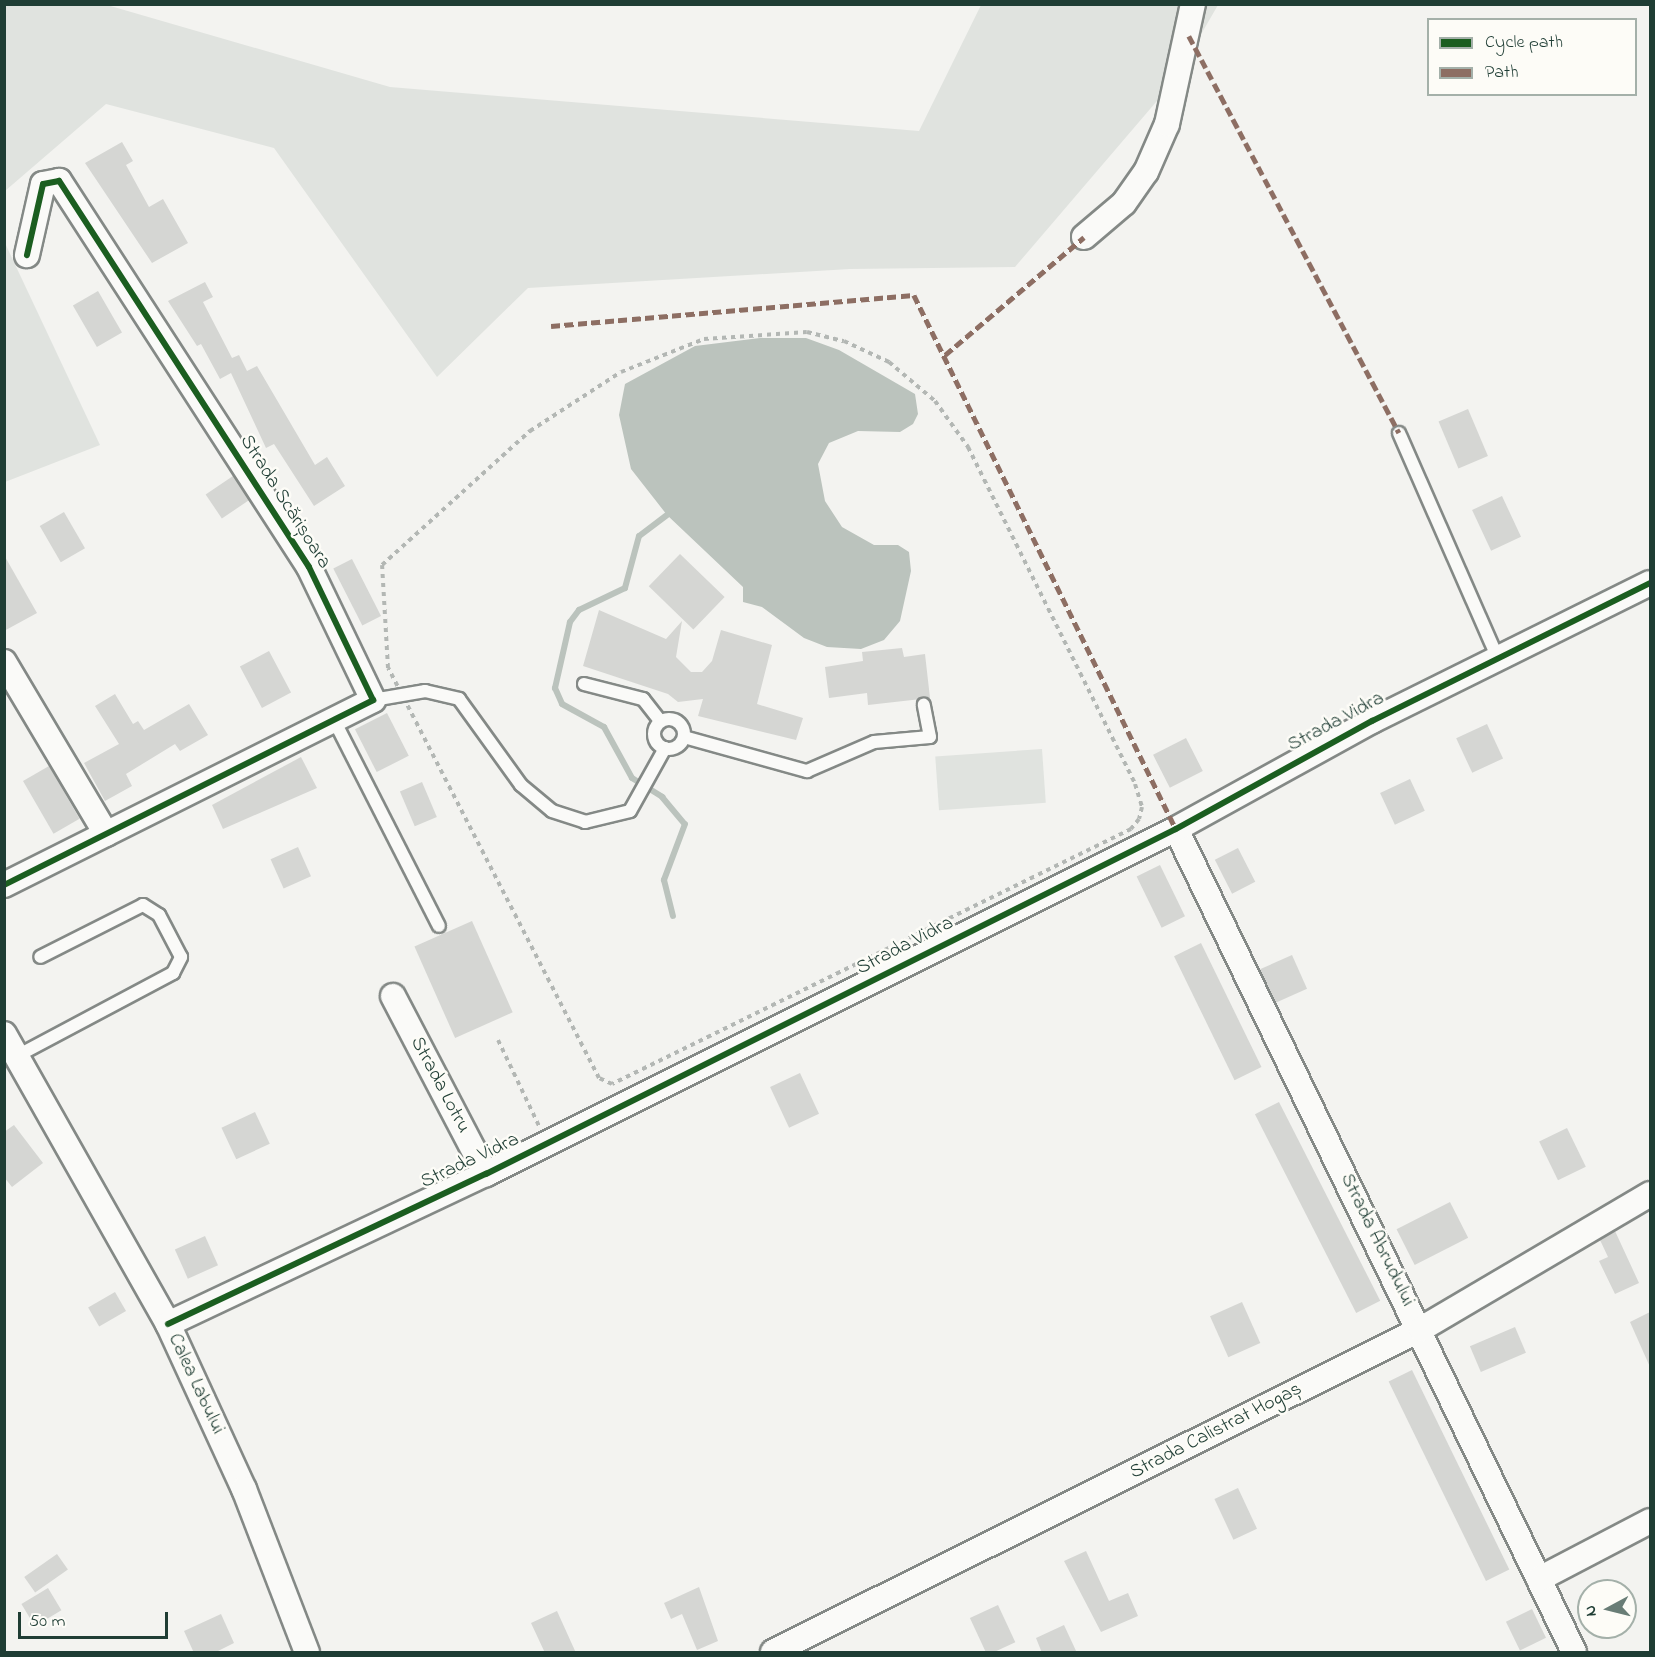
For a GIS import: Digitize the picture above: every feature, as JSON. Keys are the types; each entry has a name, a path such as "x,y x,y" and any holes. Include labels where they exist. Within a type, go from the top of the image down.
{"street":[{"path":"1084,237 1124,203 1146,172 1167,124 1193,4"},
{"name":"Strada Scărișoara","path":"27,255 43,184 59,181 309,567 373,700"},
{"name":"Strada Vidra","path":"168,1324 486,1174 1176,829 1498,658 1650,583"},
{"path":"4,662 106,834"},
{"path":"4,885 373,700"},
{"name":"Strada Abrudului","path":"1176,829 1421,1329 1574,1653"},
{"name":"Strada Lotru","path":"393,996 486,1174"},
{"name":"Calea Labului","path":"4,1034 168,1324 244,1489 307,1653"},
{"name":"Strada Calistrat Hogaș","path":"773,1653 1421,1329 1650,1194"},
{"path":"1539,1579 1650,1521"}],"lane":[{"path":"1399,433 1498,658"},
{"path":"585,684 643,699 660,721 680,723 684,737 678,746 665,748"},
{"path":"373,700 425,691 459,699 521,784 552,811 585,822 611,820 630,811 641,798 665,748"},
{"path":"684,737 807,771 874,742 930,737 924,705"},
{"path":"334,720 439,926"},
{"path":"660,721 654,735 665,748"},
{"path":"17,1056 173,973 181,957 159,915 143,905 40,957"}],"path":[{"path":"807,332 844,340 889,363 935,401 968,447 1142,807 1131,829 643,1073 612,1084 599,1078 400,695 387,654 389,625 380,578 387,556 537,425 621,372 704,339 807,332"},
{"path":"498,1040 547,1143"}],"shaded area":[{"path":"5,5 107,5 390,87 919,131 981,5 1218,5 1174,81 1015,267 850,269 528,288 437,377 274,148 106,104 5,191"},
{"path":"4,241 100,445 5,482 4,482"},
{"path":"760,338 806,338 839,350 915,394 918,414 913,424 900,432 858,431 829,443 818,464 825,501 842,527 874,545 898,545 909,552 911,571 900,621 884,640 861,649 827,647 804,638 762,607 743,602 743,587 667,515 631,469 619,415 625,384 695,346"},
{"path":"1042,749 1046,803 939,810 935,756"}],"building":[{"path":"122,142 133,161 126,165 149,207 163,199 188,243 152,263 85,163"},
{"path":"205,282 213,297 203,302 232,358 239,355 247,371 257,366 315,465 327,457 345,486 314,506 274,444 266,448 231,373 220,379 201,344 197,346 168,301"},
{"path":"98,291 122,333 97,347 73,306"},
{"path":"1468,409 1488,456 1458,468 1439,422"},
{"path":"233,476 249,500 222,518 206,494"},
{"path":"1502,496 1521,537 1491,551 1472,510"},
{"path":"64,512 85,548 61,562 40,526"},
{"path":"680,554 725,597 693,629 649,586"},
{"path":"4,555 37,613 4,631"},
{"path":"352,559 381,616 362,626 333,569"},
{"path":"599,610 666,639 682,621 676,657 691,672 702,672 712,661 721,630 772,645 757,704 803,718 796,740 698,716 703,699 678,702 668,694 583,666"},
{"path":"902,648 904,657 925,654 930,698 868,705 867,693 829,698 825,667 863,661 862,652"},
{"path":"269,651 291,692 262,708 240,666"},
{"path":"115,694 133,724 138,721 144,730 189,704 208,735 180,751 175,744 126,774 132,786 105,801 84,763 119,744 95,706"},
{"path":"387,713 409,756 377,772 355,729"},
{"path":"1487,724 1503,758 1472,773 1456,738"},
{"path":"1186,738 1203,771 1170,788 1153,755"},
{"path":"301,757 317,788 223,829 212,805"},
{"path":"49,766 80,819 54,834 23,781"},
{"path":"1410,779 1425,811 1395,825 1380,793"},
{"path":"422,782 437,817 415,826 400,791"},
{"path":"298,847 311,876 284,888 271,859"},
{"path":"1238,848 1255,882 1232,894 1215,860"},
{"path":"1160,865 1185,916 1162,928 1137,876"},
{"path":"472,921 513,1012 455,1038 414,947"},
{"path":"1201,943 1261,1067 1235,1080 1174,956"},
{"path":"1292,955 1307,989 1275,1003 1260,969"},
{"path":"800,1073 819,1114 789,1128 770,1087"},
{"path":"1279,1102 1380,1301 1356,1313 1255,1114"},
{"path":"255,1112 270,1144 236,1159 221,1128"},
{"path":"14,1125 43,1163 12,1187 4,1177 4,1132"},
{"path":"1567,1128 1586,1167 1558,1180 1539,1142"},
{"path":"1450,1202 1468,1238 1415,1265 1397,1229"},
{"path":"1615,1231 1639,1283 1615,1294 1599,1261 1608,1257 1600,1240"},
{"path":"205,1236 218,1265 188,1279 175,1249"},
{"path":"115,1292 126,1311 99,1327 88,1308"},
{"path":"1242,1302 1260,1343 1228,1357 1210,1316"},
{"path":"1650,1312 1650,1367 1630,1322"},
{"path":"1515,1327 1526,1353 1481,1372 1470,1346"},
{"path":"1412,1370 1509,1570 1486,1581 1389,1381"},
{"path":"1238,1488 1257,1529 1233,1540 1214,1499"},
{"path":"1086,1551 1109,1601 1128,1593 1138,1616 1101,1632 1064,1561"},
{"path":"57,1554 68,1570 35,1593 24,1577"},
{"path":"699,1587 718,1641 697,1650 682,1614 671,1619 664,1603"},
{"path":"48,1588 61,1610 35,1626 21,1604"},
{"path":"998,1605 1015,1642 994,1652 986,1652 970,1618"},
{"path":"1532,1609 1546,1638 1520,1650 1506,1622"},
{"path":"557,1611 576,1653 545,1653 531,1623"},
{"path":"221,1614 234,1643 214,1653 194,1653 184,1631"},
{"path":"1064,1625 1077,1653 1042,1653 1036,1638"}],"waterway":[{"path":"667,515 639,536 625,588 579,610 570,622 555,688 562,704 604,727 632,778 662,797 685,824 664,880 673,916"}],"marked path":[{"path":"1189,36 1399,433"},
{"path":"945,355 1084,237"},
{"path":"551,326 914,295 1176,829"}],"cycle path":[{"path":"4,885 373,700 309,567 59,181 43,184 27,255"},
{"path":"168,1324 486,1174 1176,829 1372,721 1650,583"}]}
